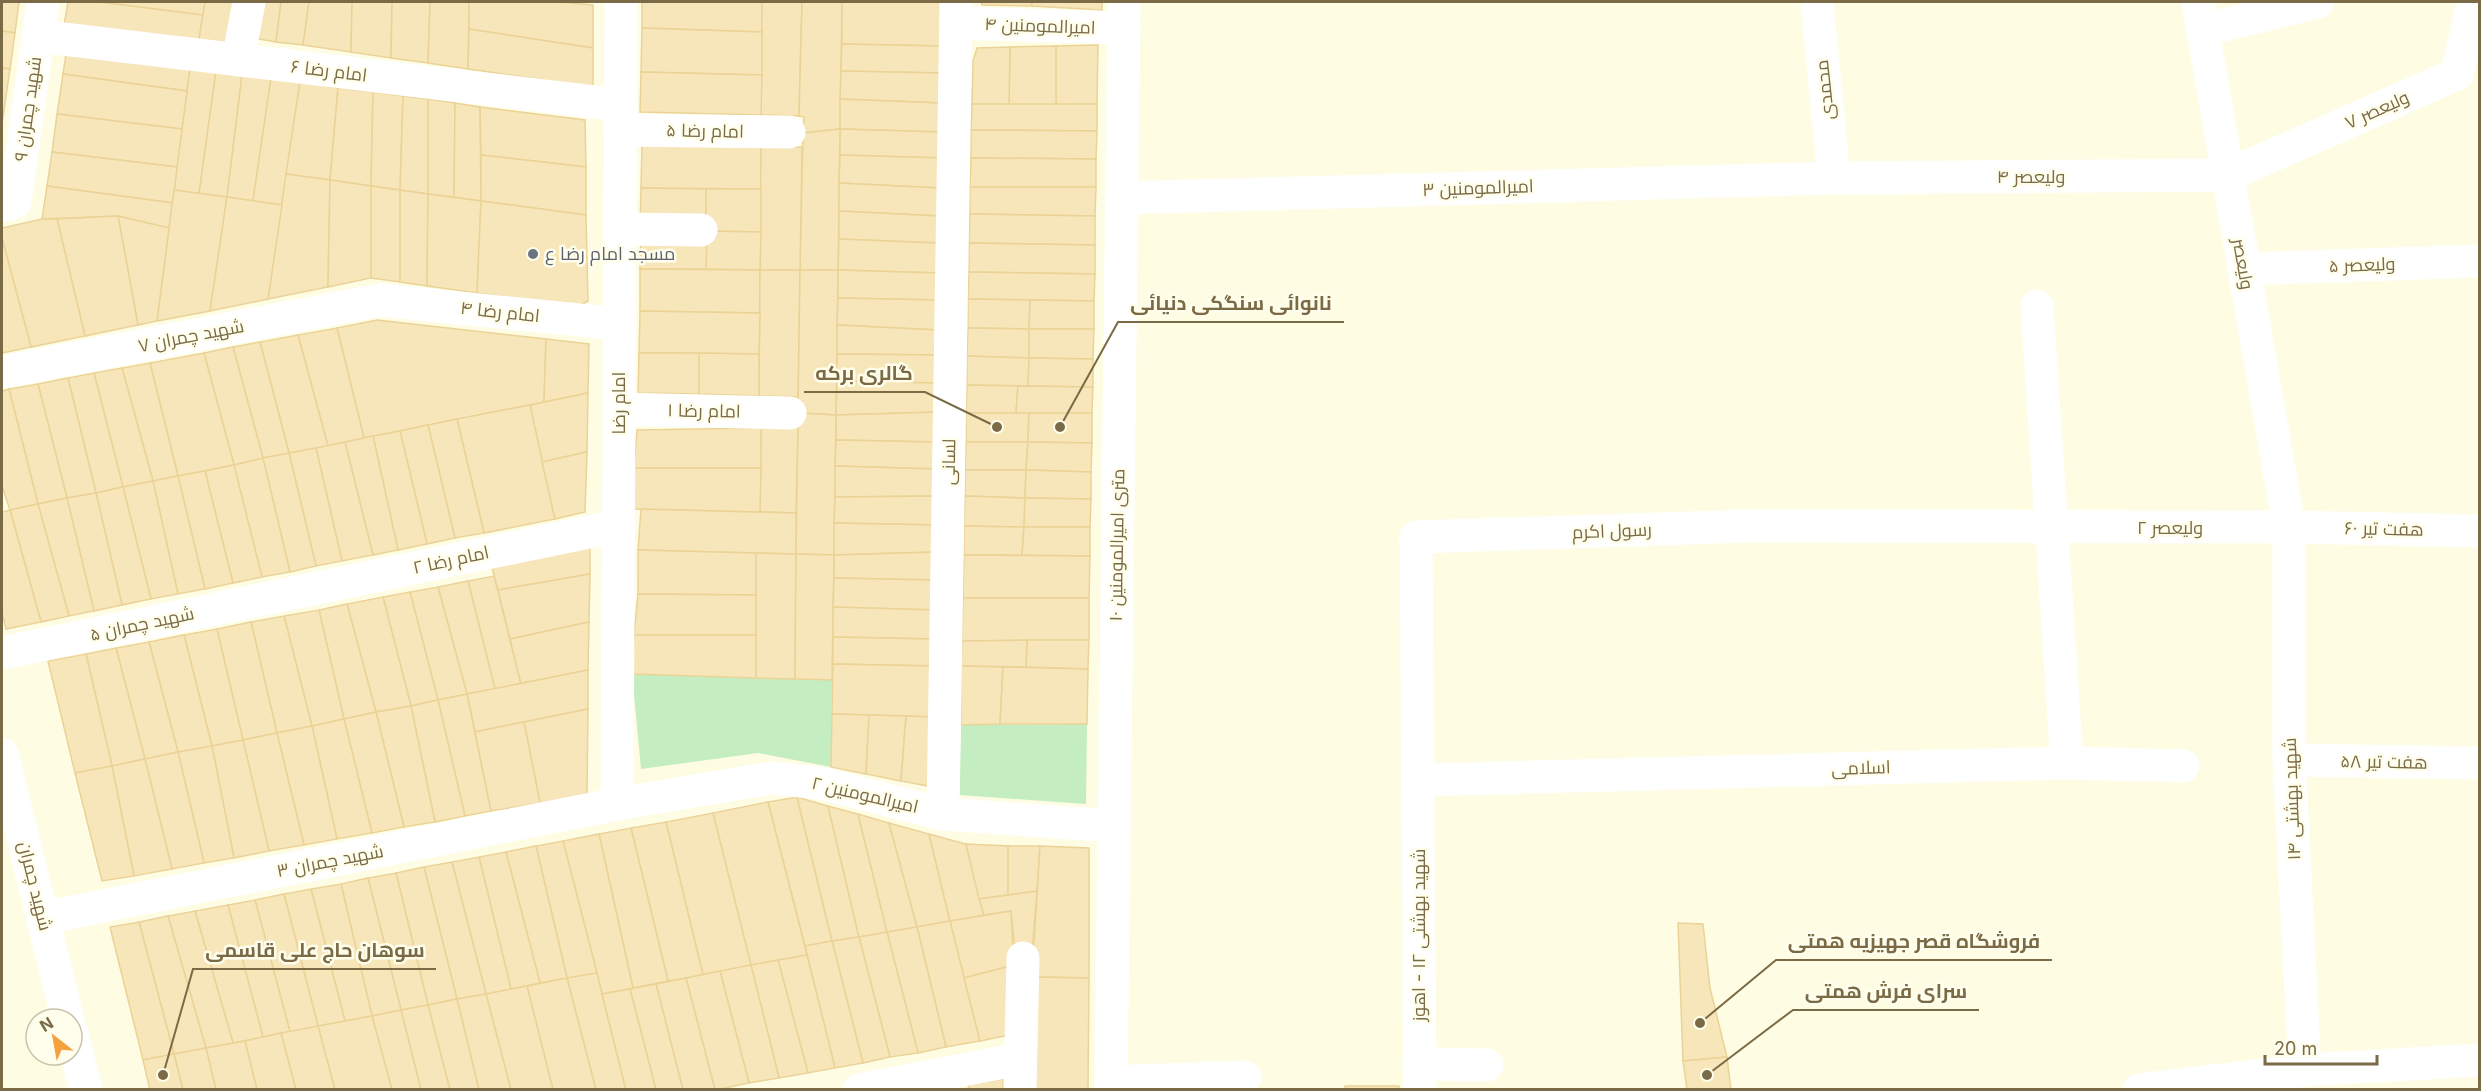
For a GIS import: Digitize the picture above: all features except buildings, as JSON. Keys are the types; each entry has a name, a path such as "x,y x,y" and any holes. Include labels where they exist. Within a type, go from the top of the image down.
{"street":[{"name":"شهید چمران ۹","path":"2,206 15,202 43,2"},
{"path":"238,60 249,2"},
{"name":"امام رضا","path":"617,804 621,2"},
{"name":"محمدی","path":"1817,2 1834,178"},
{"path":"2200,16 2318,2"},
{"name":"ولیعصر ۷","path":"2228,175 2457,74 2473,2"},
{"name":"امیرالمومنین ۴","path":"956,12 1124,15"},
{"name":"لسانی","path":"944,814 956,12"},
{"name":"۱۰ متری امیرالمومنین","path":"1111,1086 1124,15"},
{"name":"ولیعصر","path":"2200,16 2289,527"},
{"name":"امام رضا ۶","path":"38,36 238,60 620,117"},
{"name":"امام رضا ۵","path":"620,117 789,132"},
{"name":"ولیعصر ۴","path":"1834,178 2228,175"},
{"name":"امیرالمومنین ۳","path":"1121,198 1834,178"},
{"path":"620,229 701,230"},
{"name":"ولیعصر ۵","path":"2244,269 2480,261"},
{"name":"امام رضا ۴","path":"381,300 619,324"},
{"name":"شهید چمران ۷","path":"2,372 381,300"},
{"path":"2037,306 2067,763"},
{"name":"امام رضا ۱","path":"619,410 790,413"},
{"name":"امام رضا ۲","path":"283,595 618,526"},
{"name":"رسول اکرم","path":"1419,780 1416,537 1749,526 2050,528"},
{"name":"ولیعصر ۲","path":"2050,528 2289,527"},
{"name":"هفت تیر ۶۰","path":"2289,527 2480,531"},
{"name":"شهید بهشتی ۱۴","path":"2289,527 2289,760 2305,1070"},
{"name":"شهید چمران ۵","path":"2,653 283,595"},
{"name":"شهید چمران","path":"2,753 65,1007"},
{"name":"هفت تیر ۵۸","path":"2289,760 2480,763"},
{"name":"اسلامی","path":"1419,780 2067,763 2183,766"},
{"name":"امیرالمومنین ۲","path":"617,804 772,778 820,783 944,814 1114,826"},
{"name":"شهید بهشتی ۱۲ - اهوز","path":"1419,780 1420,1077"},
{"name":"شهید چمران ۳","path":"43,918 617,804"},
{"path":"859,1089 1020,1074 1023,958"},
{"path":"2139,1089 2305,1070 2398,1077 2480,1060"},
{"path":"1420,1077 1487,1065"},
{"path":"80,1067 86,1089"},
{"path":"1111,1086 1245,1077"}],"green space":[{"path":"632,674 832,680 831,767 758,753 641,769"},
{"path":"1087,724 1086,804 959,795 961,725"}],"place":[{"name":"مسجد امام رضا ع","path":"533,254"},
{"name":"گالری برکه","path":"997,427"},
{"name":"نانوائی سنگکی دنیائی","path":"1060,427"},
{"name":"فروشگاه قصر جهیزیه همتی","path":"1700,1023"},
{"name":"سوهان حاج علی قاسمی","path":"163,1075"},
{"name":"سرای فرش همتی","path":"1707,1075"}]}
